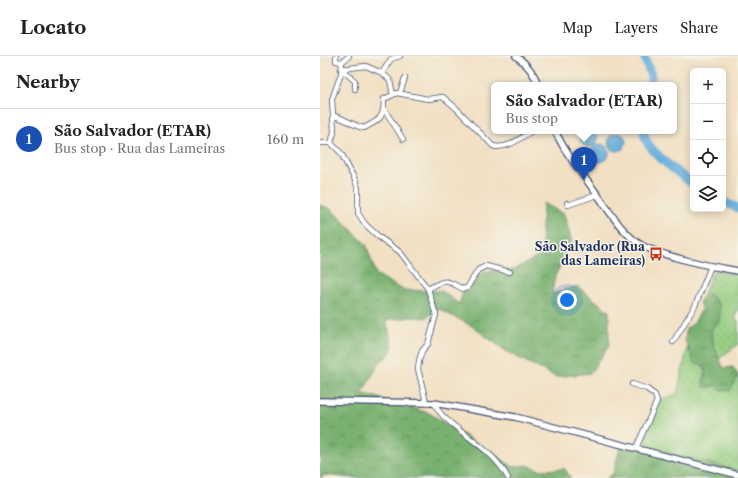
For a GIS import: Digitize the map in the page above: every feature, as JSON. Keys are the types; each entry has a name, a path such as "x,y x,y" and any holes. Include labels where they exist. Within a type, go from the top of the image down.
{"street":[{"path":"336,56 336,61 342,62"},
{"path":"331,143 334,132 332,99 341,74 342,62 349,56"},
{"path":"382,73 392,59 400,56"},
{"path":"516,56 526,63 535,74 537,82"},
{"path":"341,69 366,66 382,73 390,80 393,95"},
{"path":"341,69 355,81 355,89"},
{"path":"400,94 405,78"},
{"path":"334,116 342,118 355,126 364,128 378,121 384,109 384,99 393,95 400,94 428,99 443,97 456,108 493,146 500,148 506,146 527,134"},
{"path":"384,109 403,139"},
{"path":"556,134 569,156 597,195 620,226 633,239 657,252 738,272"},
{"path":"320,144 331,143"},
{"path":"331,143 341,153 356,180 358,189 358,213 365,224 378,237 400,252 428,289 436,315 428,344 422,351 418,369 426,402"},
{"path":"567,203 568,205 597,195"},
{"path":"428,289 443,281 448,281 463,289 468,288 478,270 486,266 510,272"},
{"path":"673,342 695,306 712,266"},
{"path":"632,384 647,389 655,395 656,401 636,448"},
{"path":"320,401 426,402 515,417 738,475"},
{"path":"434,403 442,415 494,458 503,468 508,478"}],"green space":[{"path":"543,203 564,214 572,242 555,276 552,294 577,286 609,311 609,346 590,373 556,377 507,352 472,326 439,309 426,318 414,317 386,320 393,346 389,355 380,362 362,393 429,413 514,467 527,465 540,470 565,469 571,478 353,478 324,475 320,478 320,205 331,209 366,244 376,274 403,290 442,291 459,304 463,293 482,273 514,270 541,255"},
{"path":"714,270 738,274 738,307 735,319 738,321 738,344 719,359 715,350 711,332 720,306 711,295 704,293"},
{"path":"704,293 711,295 720,306 719,323 713,326 711,335 714,347 724,368 733,367 738,375 730,391 721,390 716,385 704,388 703,382 706,374 704,365 694,363 685,341 686,329 694,323 702,309 699,303"},
{"path":"688,345 689,352 703,365 705,377 703,382 708,388 738,377 738,472 653,449 647,444 645,438 661,399 677,394"},
{"path":"620,448 653,449 732,469 738,472 738,478 607,478 613,474"}],"water":[{"path":"582,134 597,135 598,138 595,144 589,147 583,144 580,138"},
{"path":"614,134 620,134 626,142 623,148 617,151 611,148 608,142"},
{"path":"600,144 606,147 609,153 606,159 600,162 594,159 591,153 594,147"}],"waterway":[{"path":"644,56 651,76 651,82"},
{"path":"644,134 645,138 655,153 690,182"},
{"path":"726,203 738,208"}],"place":[{"name":"São Salvador (ETAR)","path":"584,180"},
{"name":"São Salvador (Rua das Lameiras)","path":"656,254"}]}
